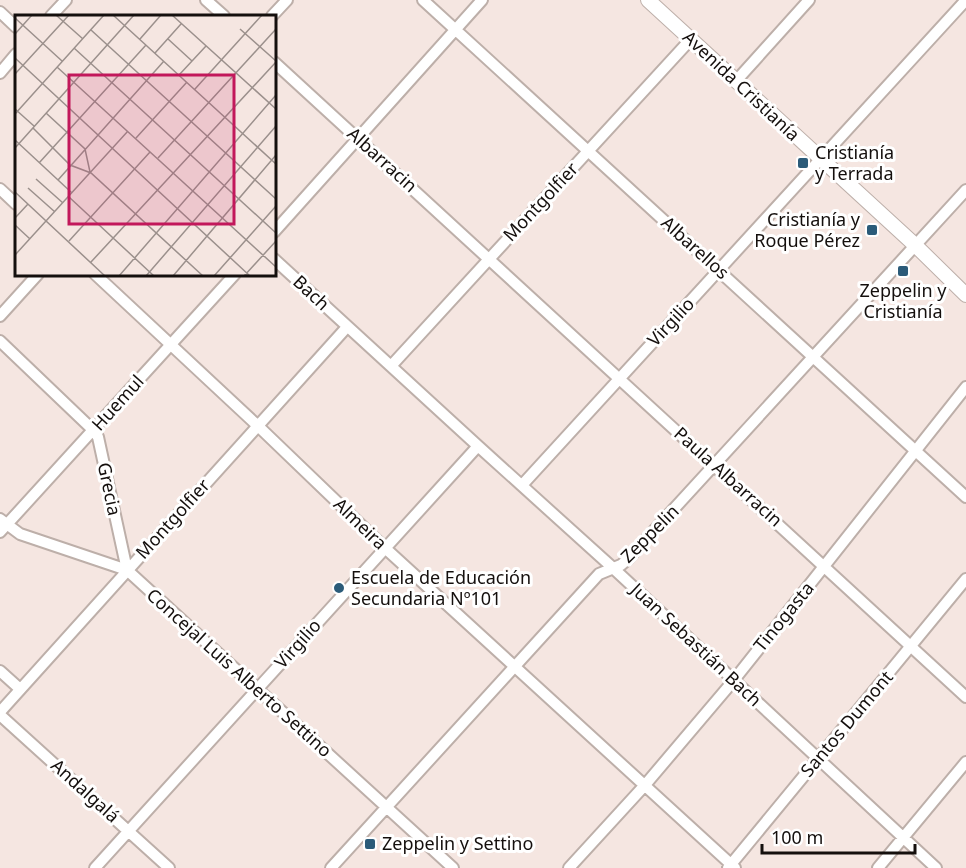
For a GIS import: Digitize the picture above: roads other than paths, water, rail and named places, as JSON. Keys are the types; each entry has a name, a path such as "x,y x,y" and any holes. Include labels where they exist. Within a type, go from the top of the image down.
{"main road":[{"name":"Avenida Cristianía","path":"648,0 915,245 966,295"}],"street":[{"path":"52,15 66,0"},
{"path":"206,0 223,15"},
{"path":"273,15 287,0"},
{"name":"Albarellos","path":"423,0 966,497"},
{"path":"276,230 482,0"},
{"path":"736,81 809,0"},
{"name":"Virgilio","path":"523,484 966,0"},
{"path":"0,12 15,26"},
{"name":"Montgolfier","path":"391,366 691,39"},
{"path":"0,73 15,55"},
{"name":"Albarracin","path":"276,64 489,258"},
{"path":"0,189 15,203"},
{"name":"Zeppelin","path":"331,868 599,574 628,559 966,190"},
{"name":"Paula Albarracin","path":"489,258 966,697"},
{"name":"Bach","path":"276,261 347,327"},
{"path":"0,316 36,276"},
{"name":"Almeira","path":"97,276 385,548 645,785 731,867"},
{"name":"Huemul","path":"2,526 234,276"},
{"name":"Montgolfier","path":"0,714 347,327"},
{"name":"Juan Sebastián Bach","path":"347,327 523,484 936,868"},
{"name":"Grecia","path":"0,341 93,430 100,443 127,570"},
{"name":"Tinogasta","path":"569,868 645,785 734,680 966,387"},
{"name":"Virgilio","path":"95,868 478,446"},
{"name":"Concejal Luis Alberto Settino","path":"2,526 127,570 453,868"},
{"name":"Santos Dumont","path":"731,867 966,579"},
{"path":"0,671 20,689"},
{"name":"Andalgalá","path":"0,714 169,868"},
{"path":"878,868 966,762"}],"place":[{"name":"Cristianía y Terrada","path":"803,163"},
{"name":"Cristianía y Roque Pérez","path":"872,230"},
{"name":"Zeppelin y Cristianía","path":"903,271"},
{"name":"Escuela de Educación Secundaria Nº101","path":"339,588"},
{"name":"Zeppelin y Settino","path":"370,844"}]}
